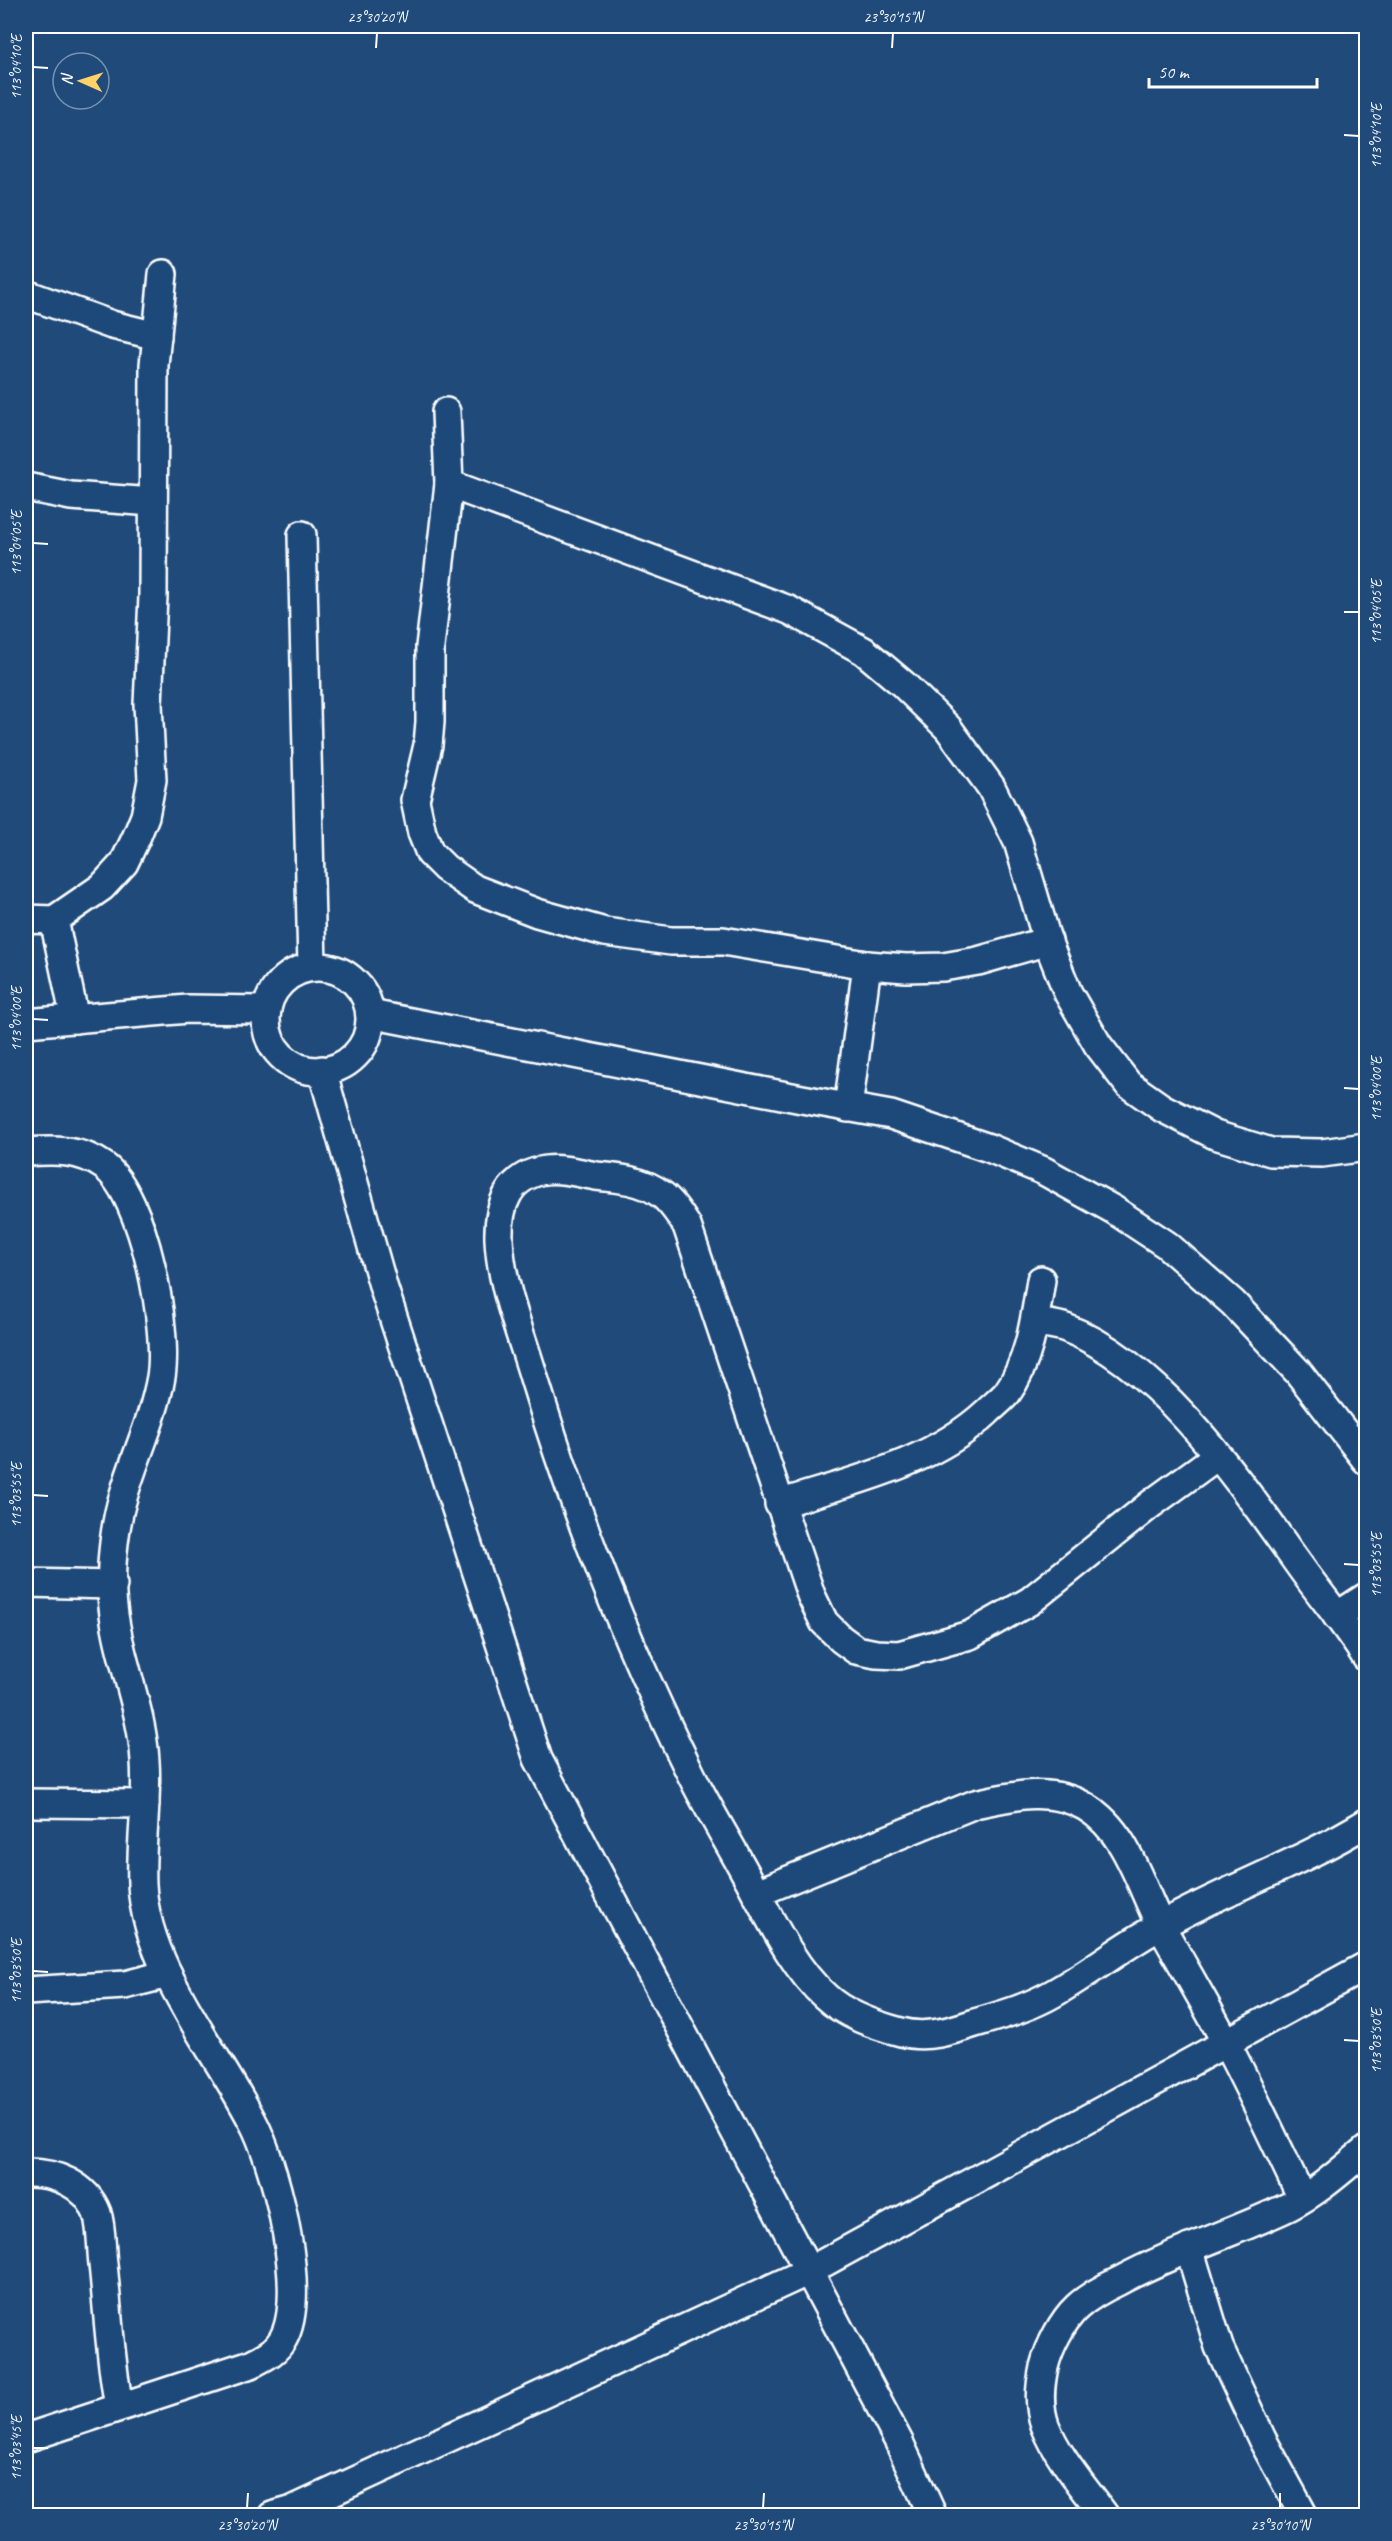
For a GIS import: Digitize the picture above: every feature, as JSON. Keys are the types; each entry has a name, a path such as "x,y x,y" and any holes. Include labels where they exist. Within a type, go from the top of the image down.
{"street":[{"path":"26,919 54,920 102,887 124,863 145,816 153,780 148,704 154,365 163,274"},
{"path":"26,294 112,325 157,336"},
{"path":"446,412 449,484 430,646 430,722 428,745 415,800 422,833 430,853 445,868 475,889 537,913 605,932 671,941 723,941 867,965 906,968 943,967 1009,953 1048,941"},
{"path":"449,484 789,610 864,651 903,684 948,728 991,787 1018,842 1048,941 1068,993 1098,1045 1128,1084 1162,1108 1215,1136 1270,1152 1322,1153 1366,1147"},
{"path":"26,487 71,496 153,502"},
{"path":"302,535 312,967"},
{"path":"54,920 75,1019"},
{"path":"848,1108 867,965"},
{"path":"312,967 328,967 344,973 357,984 366,998 370,1014 368,1032 361,1048 349,1061 333,1069 315,1071 298,1067 283,1058 272,1044 266,1026 267,1010 272,994 282,981 296,971 312,967"},
{"path":"26,1023 188,1009 267,1010"},
{"path":"370,1014 891,1115 989,1148 1044,1171 1114,1210 1167,1245 1233,1303 1298,1372 1366,1460"},
{"path":"322,1070 384,1289 538,1759 899,2442 933,2516"},
{"path":"26,1152 62,1150 85,1155 115,1175 126,1193 142,1232 154,1278 161,1333 162,1372 154,1409 123,1497 115,1538 112,1585 112,1595 145,1760 141,1884 147,1924 168,1974 257,2130 276,2184 288,2246 294,2294 291,2318 284,2338 274,2351 251,2364 26,2438"},
{"path":"1217,1456 1151,1504 1030,1601 970,1635 899,1655 856,1650 824,1622 811,1595 687,1226 678,1212 661,1194 643,1185 623,1179 545,1170 525,1178 511,1188 503,1199 499,1237 502,1273 548,1425 628,1640 692,1775 757,1893 800,1967 826,1997 860,2019 920,2036 968,2026 1052,1994 1161,1925 1304,1857 1366,1823"},
{"path":"779,1504 904,1464 945,1443 978,1420 1006,1394 1028,1347 1035,1322 1041,1280"},
{"path":"1035,1322 1064,1327 1094,1342 1130,1366 1176,1407 1244,1488 1366,1657"},
{"path":"26,1583 112,1585"},
{"path":"1337,1616 1366,1597"},
{"path":"757,1893 975,1804 1012,1795 1033,1794 1062,1797 1085,1806 1104,1821 1120,1841 1161,1925 1226,2042 1302,2198"},
{"path":"26,1803 145,1804"},
{"path":"273,2516 290,2511 809,2271 1366,1965"},
{"path":"26,1990 125,1985 168,1974"},
{"path":"1105,2516 1055,2448 1040,2403 1046,2358 1062,2327 1076,2308 1097,2292 1149,2264 1233,2231 1302,2198 1322,2186 1366,2150"},
{"path":"26,2173 39,2172 70,2182 85,2194 97,2213 111,2363 119,2406"},
{"path":"1189,2248 1220,2347 1262,2439 1304,2516"}]}
